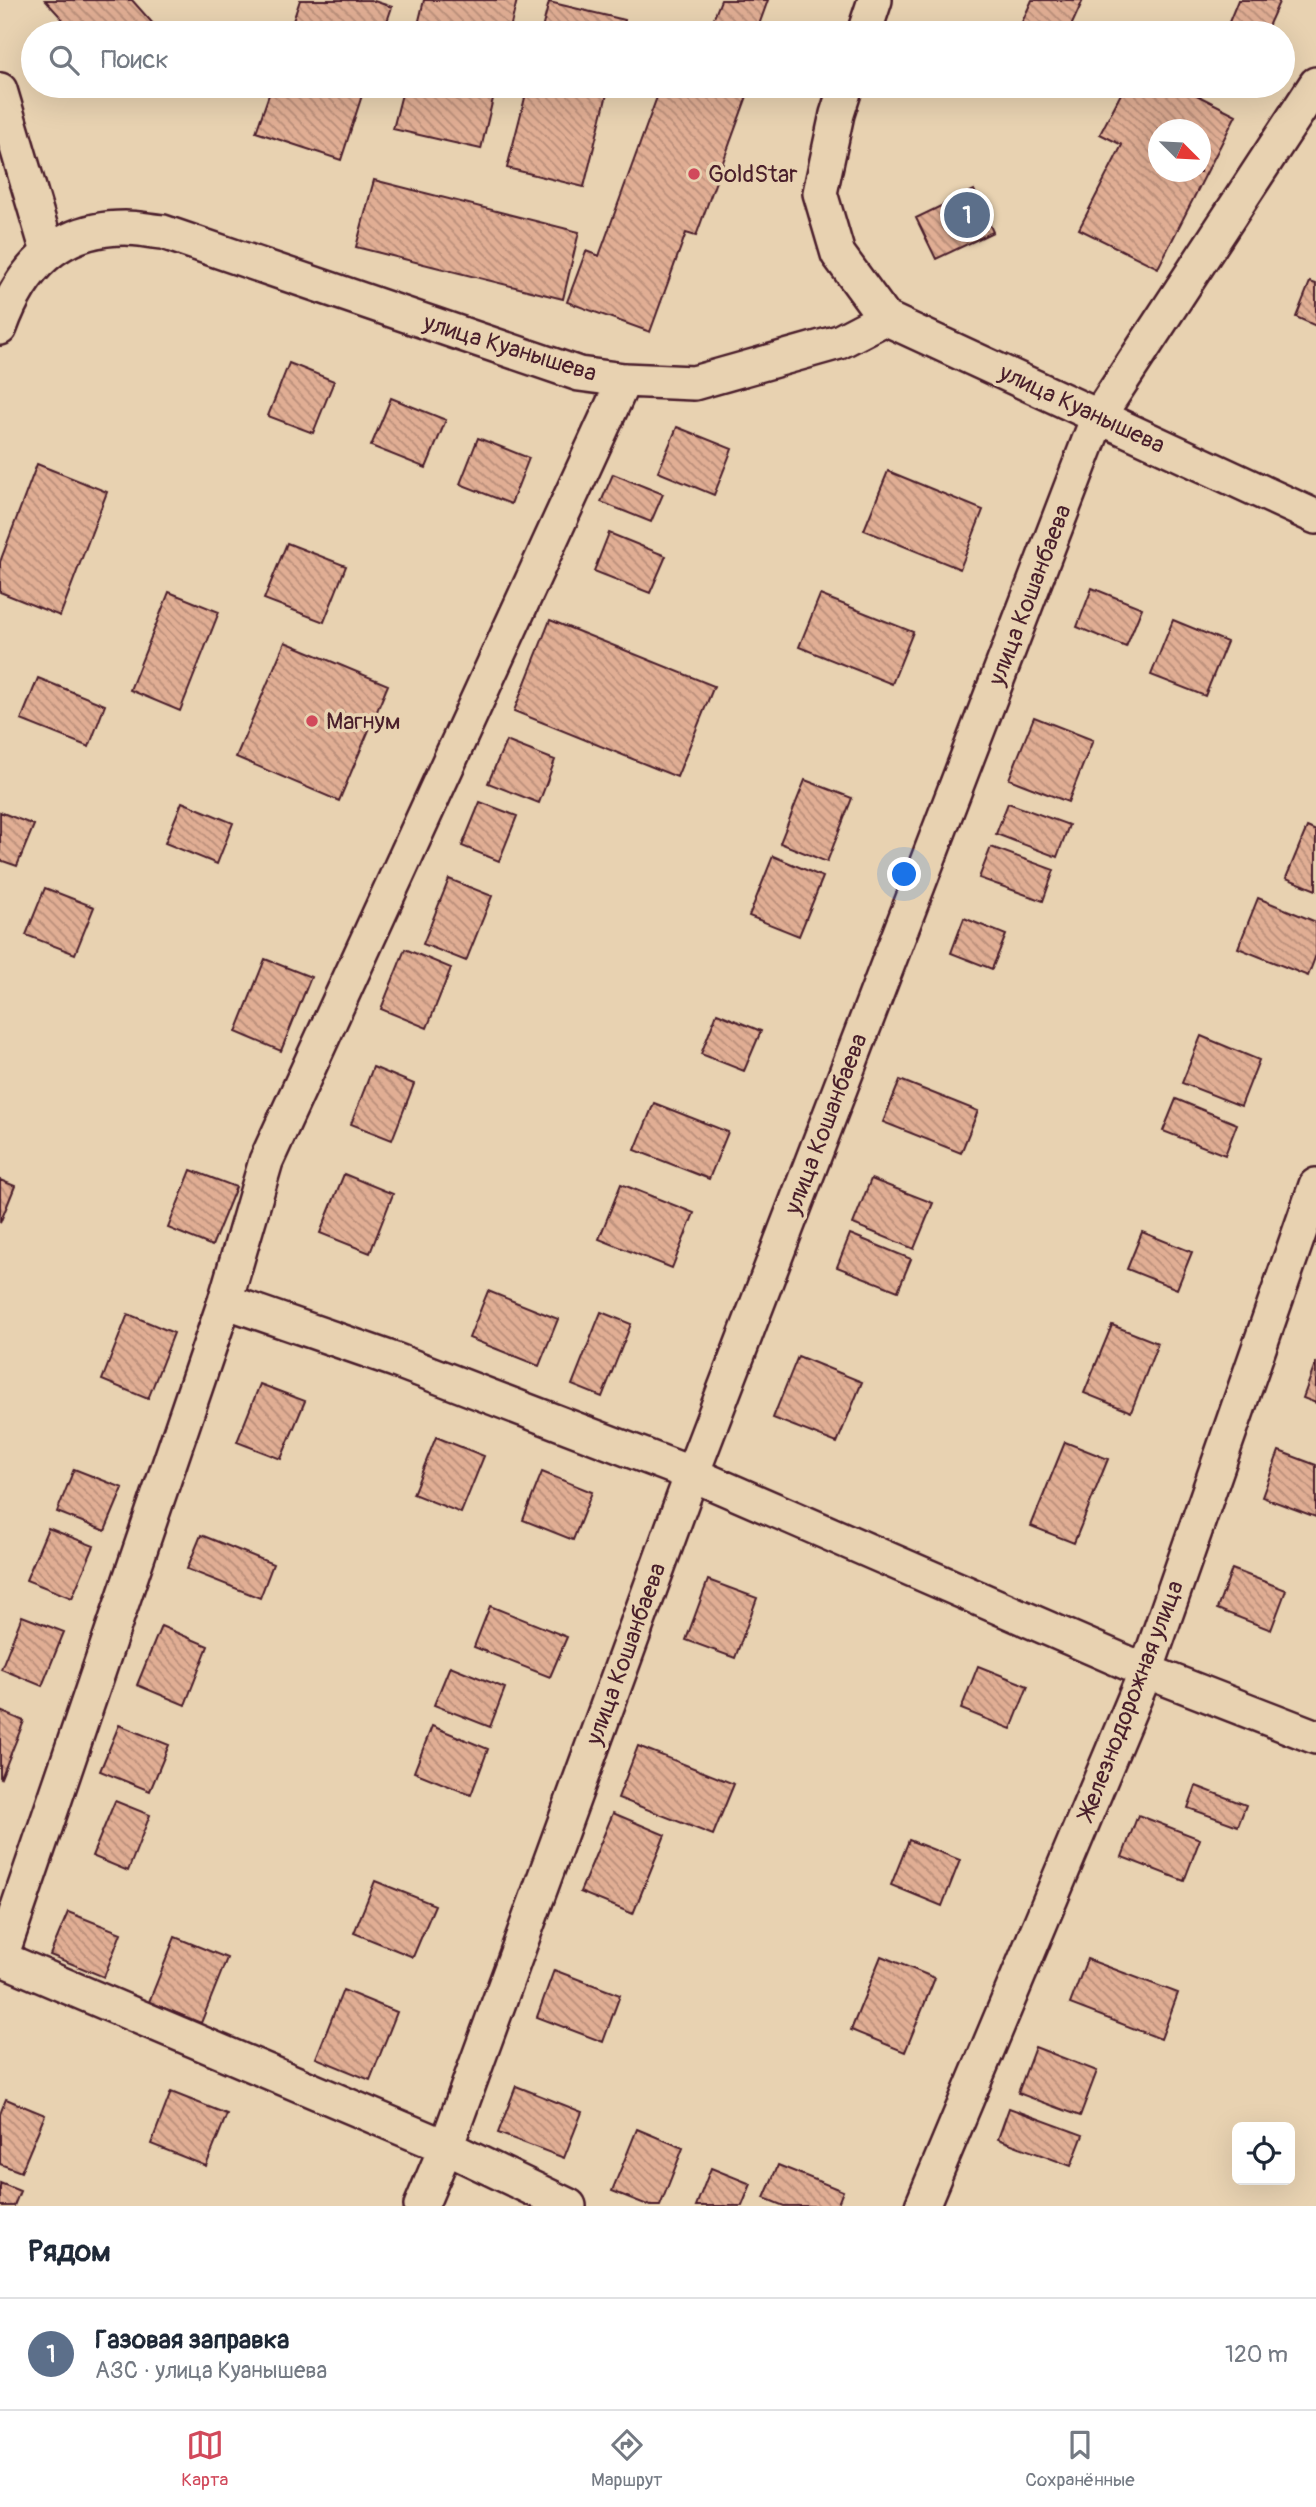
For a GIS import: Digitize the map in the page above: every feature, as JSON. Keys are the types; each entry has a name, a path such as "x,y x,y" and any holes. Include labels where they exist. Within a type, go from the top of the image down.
{"street":[{"path":"868,21 875,0"},
{"name":"улица Кошанбаева","path":"421,2206 446,2147 692,1474 1098,417 1316,84"},
{"path":"0,90 48,251 25,276 7,307 0,328"},
{"path":"842,98 820,193 838,254 885,318"},
{"name":"улица Куанышева","path":"48,251 83,233 124,228 163,232 579,374 624,380 694,383 839,342 885,318 1316,517"},
{"path":"569,2206 446,2147 0,1959 225,1301 266,1161 624,380"},
{"name":"Железнодорожная улица","path":"922,2206 1146,1671 1316,1185"},
{"path":"225,1301 395,1360 692,1474 1146,1671 1316,1737"}],"building":[{"path":"45,0 132,0 151,21 64,21"},
{"path":"300,0 371,0 392,7 387,21 293,21"},
{"path":"424,0 517,0 512,21 419,21"},
{"path":"721,0 768,0 760,21 713,21"},
{"path":"1032,0 1083,0 1073,21 1022,21"},
{"path":"1238,0 1280,0 1270,21 1229,21"},
{"path":"549,2 625,20 625,21 544,21"},
{"path":"268,98 361,98 341,160 256,132"},
{"path":"401,98 493,98 481,149 393,129"},
{"path":"525,98 606,98 584,187 507,168"},
{"path":"657,98 746,98 696,236 686,233 650,332 567,302 586,251 599,256"},
{"path":"1119,98 1203,98 1236,115 1211,164 1211,119 1148,119 1148,182 1202,182 1158,268 1079,229 1122,145 1100,134"},
{"path":"374,180 579,232 563,299 356,247"},
{"path":"974,190 993,232 936,259 916,218"},
{"path":"1310,282 1316,284 1316,326 1296,317"},
{"path":"289,363 334,381 313,433 268,416"},
{"path":"391,398 446,420 426,468 371,446"},
{"path":"677,427 732,449 714,495 658,472"},
{"path":"478,438 529,458 511,504 460,484"},
{"path":"37,464 107,492 60,616 0,592 0,562"},
{"path":"888,471 983,510 960,569 864,530"},
{"path":"613,474 663,494 651,522 601,502"},
{"path":"609,533 666,556 650,593 594,571"},
{"path":"287,543 346,566 324,622 264,599"},
{"path":"1092,588 1142,608 1126,647 1077,627"},
{"path":"169,592 219,612 180,711 130,690"},
{"path":"820,595 913,632 892,684 799,647"},
{"path":"550,620 714,686 677,777 514,711"},
{"path":"1173,620 1227,642 1205,696 1151,675"},
{"name":"Магнум","path":"285,642 388,685 339,801 236,757"},
{"path":"38,678 105,705 89,747 21,720"},
{"path":"1034,717 1093,740 1068,802 1009,779"},
{"path":"506,741 555,760 539,803 488,783"},
{"path":"805,780 852,798 827,862 780,843"},
{"path":"182,802 233,823 217,864 165,843"},
{"path":"480,802 517,816 499,861 462,846"},
{"path":"1008,803 1069,825 1057,857 996,834"},
{"path":"0,812 34,825 17,866 0,860"},
{"path":"1307,827 1316,831 1316,890 1286,878"},
{"path":"991,847 1054,870 1043,901 979,878"},
{"path":"773,856 823,877 799,936 749,916"},
{"path":"449,879 492,896 466,961 423,944"},
{"path":"45,888 94,907 75,954 26,935"},
{"path":"1258,898 1316,922 1316,955 1308,976 1238,948"},
{"path":"964,918 1006,935 992,969 951,953"},
{"path":"405,949 451,968 427,1028 381,1009"},
{"path":"265,959 311,977 281,1051 236,1032"},
{"path":"717,1013 761,1031 744,1071 701,1054"},
{"path":"1201,1036 1259,1060 1241,1106 1182,1083"},
{"path":"373,1067 414,1084 392,1140 351,1124"},
{"path":"900,1080 978,1111 961,1153 883,1122"},
{"path":"1176,1099 1237,1124 1225,1155 1163,1131"},
{"path":"654,1103 728,1132 709,1179 635,1150"},
{"path":"191,1170 236,1187 212,1246 168,1228"},
{"path":"344,1174 393,1194 370,1253 320,1233"},
{"path":"871,1179 933,1203 914,1249 853,1224"},
{"path":"0,1180 15,1186 0,1223"},
{"path":"621,1184 694,1213 672,1268 599,1239"},
{"path":"1142,1232 1192,1252 1177,1289 1127,1269"},
{"path":"850,1234 911,1259 898,1291 837,1267"},
{"path":"488,1291 558,1319 539,1366 469,1338"},
{"path":"601,1312 631,1324 602,1397 572,1385"},
{"path":"128,1314 174,1333 148,1399 102,1380"},
{"path":"1112,1325 1158,1343 1131,1412 1084,1393"},
{"path":"798,1356 862,1382 837,1443 773,1418"},
{"path":"1316,1362 1316,1403 1303,1398"},
{"path":"260,1384 305,1401 281,1459 237,1442"},
{"path":"436,1437 484,1456 461,1513 413,1494"},
{"path":"1065,1442 1108,1459 1074,1543 1031,1526"},
{"path":"1279,1451 1316,1465 1316,1517 1262,1497"},
{"path":"74,1469 123,1488 105,1531 57,1512"},
{"path":"542,1472 592,1492 573,1540 523,1520"},
{"path":"48,1528 94,1546 72,1598 26,1580"},
{"path":"201,1535 273,1564 260,1598 187,1569"},
{"path":"1232,1569 1286,1590 1271,1630 1217,1609"},
{"path":"708,1580 757,1598 735,1658 686,1640"},
{"path":"490,1606 567,1637 550,1677 474,1647"},
{"path":"22,1616 64,1632 42,1686 1,1669"},
{"path":"161,1626 208,1646 185,1705 137,1685"},
{"path":"450,1666 505,1688 490,1727 434,1705"},
{"path":"978,1666 1028,1686 1011,1729 961,1709"},
{"path":"0,1711 24,1721 1,1778 0,1777"},
{"path":"119,1725 169,1745 150,1791 100,1771"},
{"path":"432,1726 488,1749 471,1795 414,1772"},
{"path":"638,1746 734,1784 713,1835 618,1798"},
{"path":"1196,1786 1246,1805 1238,1826 1188,1808"},
{"path":"115,1801 150,1815 128,1871 92,1856"},
{"path":"613,1813 665,1835 633,1914 580,1892"},
{"path":"1138,1815 1200,1839 1184,1881 1122,1857"},
{"path":"909,1840 960,1860 942,1906 891,1885"},
{"path":"375,1881 435,1905 413,1957 354,1933"},
{"path":"68,1912 121,1933 104,1977 50,1955"},
{"path":"175,1937 227,1958 201,2023 149,2002"},
{"path":"881,1956 935,1978 905,2052 851,2030"},
{"path":"1087,1959 1178,1993 1161,2039 1070,2004"},
{"path":"554,1970 620,1995 603,2042 537,2017"},
{"path":"343,1990 397,2012 370,2080 316,2058"},
{"path":"1035,2047 1097,2071 1080,2116 1018,2093"},
{"path":"516,2086 582,2112 564,2158 498,2133"},
{"path":"171,2092 227,2114 206,2166 151,2144"},
{"path":"6,2099 45,2115 21,2172 0,2164 0,2114"},
{"path":"1009,2108 1083,2135 1071,2166 998,2139"},
{"path":"637,2129 683,2148 660,2206 650,2206 612,2191"},
{"path":"778,2165 843,2191 837,2206 784,2206 764,2198"},
{"path":"711,2168 751,2184 742,2206 696,2206"},
{"path":"0,2183 20,2191 14,2206 0,2206"}],"place":[{"name":"GoldStar","path":"694,174"},
{"name":"Газовая заправка","path":"967,215"},
{"name":"Магнум","path":"312,721"}]}
